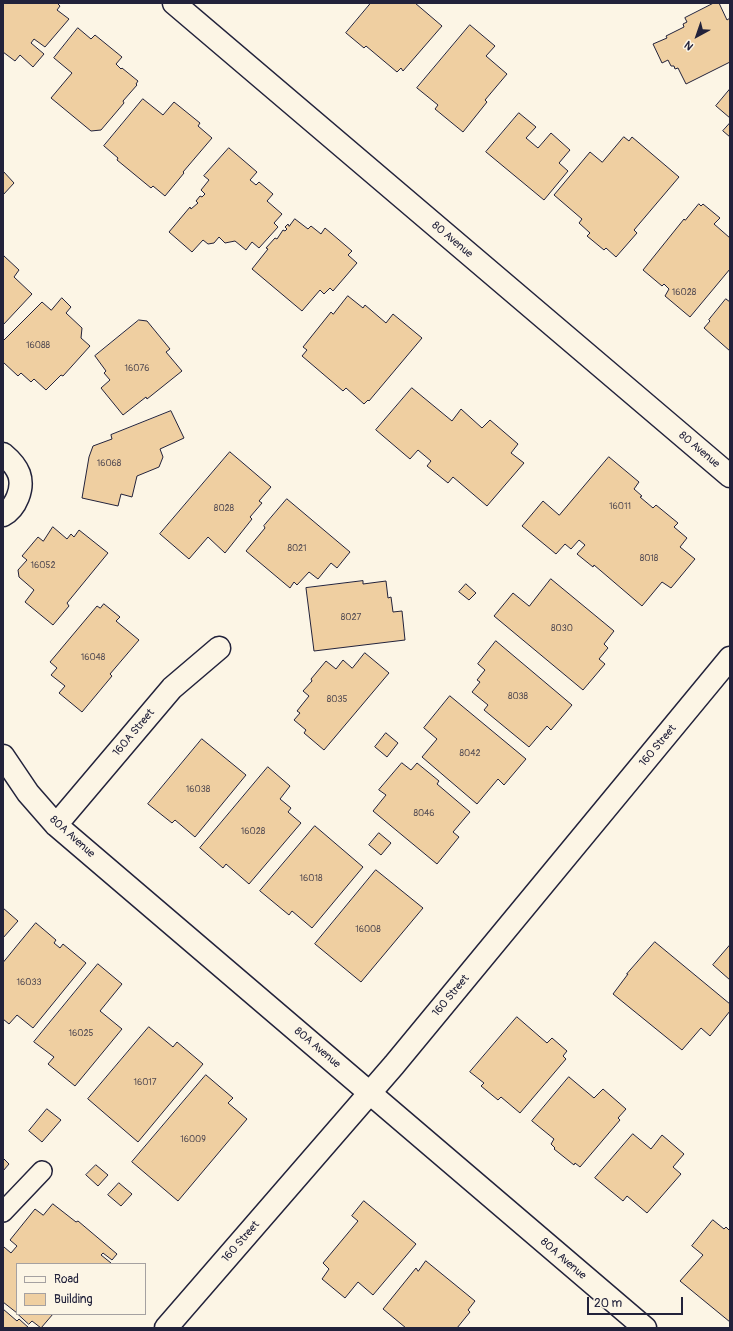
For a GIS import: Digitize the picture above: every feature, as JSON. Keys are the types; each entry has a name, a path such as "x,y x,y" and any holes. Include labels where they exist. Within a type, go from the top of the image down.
{"street":[{"name":"80 Avenue","path":"174,3 730,476"},
{"path":"3,454 14,465 19,474 20,484 19,495 14,504 3,515"},
{"name":"160A Street","path":"56,825 172,688 219,648"},
{"name":"160 Street","path":"166,1328 370,1093 730,658"},
{"name":"80A Avenue","path":"3,756 28,793 56,825 645,1328"}],"lane":[{"path":"3,1212 42,1171"}],"building":[{"path":"3,3 57,3 60,6 57,10 69,19 45,47 34,39 31,43 44,54 33,67 20,55 15,61 3,52"},
{"path":"371,3 415,3 442,26 403,71 401,68 397,72 366,46 364,48 346,33"},
{"path":"714,3 719,3 727,20 730,18 730,62 686,84 678,68 675,69 674,66 671,66 668,60 662,63 653,44 667,38 666,36 684,27 683,24 687,22 685,18"},
{"path":"470,25 495,46 486,56 507,74 485,100 487,102 463,132 435,109 438,105 417,88"},
{"path":"78,28 91,39 95,35 122,57 116,64 138,81 136,84 137,85 123,101 124,103 101,130 91,131 51,98 72,73 54,58"},
{"path":"730,89 730,118 716,106"},
{"path":"143,99 163,115 174,102 200,123 198,126 212,138 165,196 153,186 151,188 117,160 118,158 104,146"},
{"path":"519,113 536,127 526,138 538,148 551,133 570,150 559,163 568,171 544,200 486,152"},
{"path":"730,123 730,137 723,131"},
{"path":"624,137 629,141 632,137 679,177 634,230 637,233 616,257 606,248 604,250 587,236 590,233 579,223 582,219 554,195 590,152 602,162"},
{"path":"229,148 257,172 250,180 256,185 259,182 273,194 267,201 282,214 274,223 278,227 259,248 252,242 246,250 235,241 225,243 219,237 214,243 208,244 203,240 192,252 169,232 190,207 191,209 198,203 196,201 200,196 202,197 205,194 201,190 209,180 204,176"},
{"path":"3,171 14,183 3,195"},
{"path":"699,204 701,206 703,204 720,218 714,224 730,238 730,269 690,317 665,296 669,289 664,284 662,286 643,270 684,219 685,220"},
{"path":"295,219 308,229 311,226 321,234 325,228 352,251 348,255 357,263 333,291 330,288 324,294 320,290 302,311 252,269 268,249 266,248 275,238 277,239 283,230 285,231 287,229 285,227 288,224 289,226"},
{"path":"4,256 19,270 14,277 32,294 3,325 3,258"},
{"path":"348,296 363,308 365,305 386,323 393,314 422,338 369,401 368,400 364,404 346,388 343,391 302,356 307,350 303,347 331,312 333,314"},
{"path":"62,298 71,307 66,313 82,328 81,338 90,346 63,376 61,375 46,390 34,379 31,382 21,373 18,376 3,362 3,341 42,302 51,310"},
{"path":"726,299 730,302 730,351 704,328"},
{"path":"139,320 147,321 170,349 166,352 182,371 147,399 146,397 123,415 101,388 110,380 104,373 106,371 95,356"},
{"path":"412,388 452,421 461,409 482,428 490,420 518,444 511,453 524,463 487,506 453,477 448,483 427,466 431,461 418,450 410,459 376,430"},
{"path":"171,411 184,438 160,449 163,457 159,467 137,476 132,497 121,494 118,506 82,498 89,457 93,446 112,439 111,435"},
{"path":"230,452 271,487 259,501 262,503 250,517 252,519 225,553 208,537 189,559 160,534"},
{"path":"609,457 639,482 634,489 642,496 640,497 653,508 656,505 678,523 674,527 687,538 680,547 695,559 671,588 662,582 642,606 594,565 593,567 577,554 585,545 579,540 571,549 565,544 556,554 522,526 543,501 559,515"},
{"path":"287,499 350,552 337,568 331,563 318,579 309,572 297,585 294,582 290,588 246,551 265,528 264,526"},
{"path":"53,527 67,539 71,534 74,537 79,530 108,553 67,603 69,606 53,625 25,602 34,590 19,577 18,570 27,560 22,556 38,537 43,541"},
{"path":"551,579 614,631 604,644 608,648 599,659 605,664 583,690 494,616 513,593 529,606"},
{"path":"363,581 363,584 386,581 388,598 391,597 393,612 402,611 405,640 314,651 306,588"},
{"path":"466,584 476,593 469,600 459,592"},
{"path":"104,604 120,617 116,621 139,640 110,674 112,676 82,712 59,693 65,686 51,675 57,668 50,662 97,606 100,608"},
{"path":"496,641 572,705 551,730 547,726 529,747 484,710 488,705 472,692 480,682 477,680 485,670 478,664"},
{"path":"365,653 389,673 324,750 304,733 306,730 294,720 300,713 297,711 309,696 303,691 326,661 336,669 343,660 352,668"},
{"path":"450,696 526,759 504,785 498,779 477,804 422,757 437,739 424,728"},
{"path":"386,733 398,743 387,757 375,747"},
{"path":"202,739 246,775 195,837 175,820 172,823 148,804"},
{"path":"402,763 411,770 417,763 439,781 437,784 470,812 453,832 459,837 437,864 373,811 386,795 379,790"},
{"path":"268,767 290,786 280,799 291,808 288,812 301,823 249,884 226,864 223,868 200,848"},
{"path":"315,826 363,867 312,928 292,911 289,915 260,891"},
{"path":"379,833 391,843 381,855 369,845"},
{"path":"376,870 423,908 361,982 315,944"},
{"path":"3,908 18,921 3,938"},
{"path":"36,923 56,940 54,943 60,948 63,944 86,963 33,1028 17,1015 9,1024 3,1019 3,963"},
{"path":"655,942 730,1004 730,1011 710,1036 701,1028 682,1050 613,994 627,974"},
{"path":"730,945 730,980 713,965"},
{"path":"98,964 122,984 100,1011 122,1029 75,1086 48,1064 54,1057 34,1042"},
{"path":"517,1017 547,1043 552,1038 567,1051 563,1056 566,1059 520,1113 501,1097 498,1100 481,1086 484,1083 470,1072"},
{"path":"149,1027 173,1047 177,1042 203,1064 138,1142 88,1099"},
{"path":"206,1075 233,1098 228,1103 247,1119 178,1201 132,1162"},
{"path":"569,1077 594,1098 603,1089 626,1109 618,1118 620,1120 580,1167 575,1163 574,1165 554,1149 555,1148 551,1144 554,1139 532,1121"},
{"path":"47,1109 61,1120 42,1142 29,1131"},
{"path":"633,1134 651,1149 662,1135 684,1154 673,1167 681,1174 647,1213 627,1196 623,1201 595,1178"},
{"path":"3,1158 9,1164 3,1171"},
{"path":"96,1165 108,1175 98,1186 86,1175"},
{"path":"119,1183 132,1194 121,1206 108,1195"},
{"path":"364,1201 416,1244 373,1295 358,1282 345,1298 322,1279 329,1269 323,1263 358,1221 352,1216"},
{"path":"53,1204 76,1222 78,1221 117,1254 112,1260 103,1253 101,1255 111,1263 16,1263 16,1312 3,1302 3,1248 4,1247 11,1253 17,1246 10,1240 35,1209 43,1215"},
{"path":"713,1220 724,1229 726,1227 730,1231 730,1322 680,1281 703,1255 692,1246"},
{"path":"426,1261 475,1301 468,1310 470,1312 457,1328 406,1328 383,1309 416,1268 418,1271"},
{"path":"3,1309 17,1321 19,1319 29,1328 3,1328"},
{"path":"19,1315 52,1315 41,1328 32,1321 29,1324"}]}
